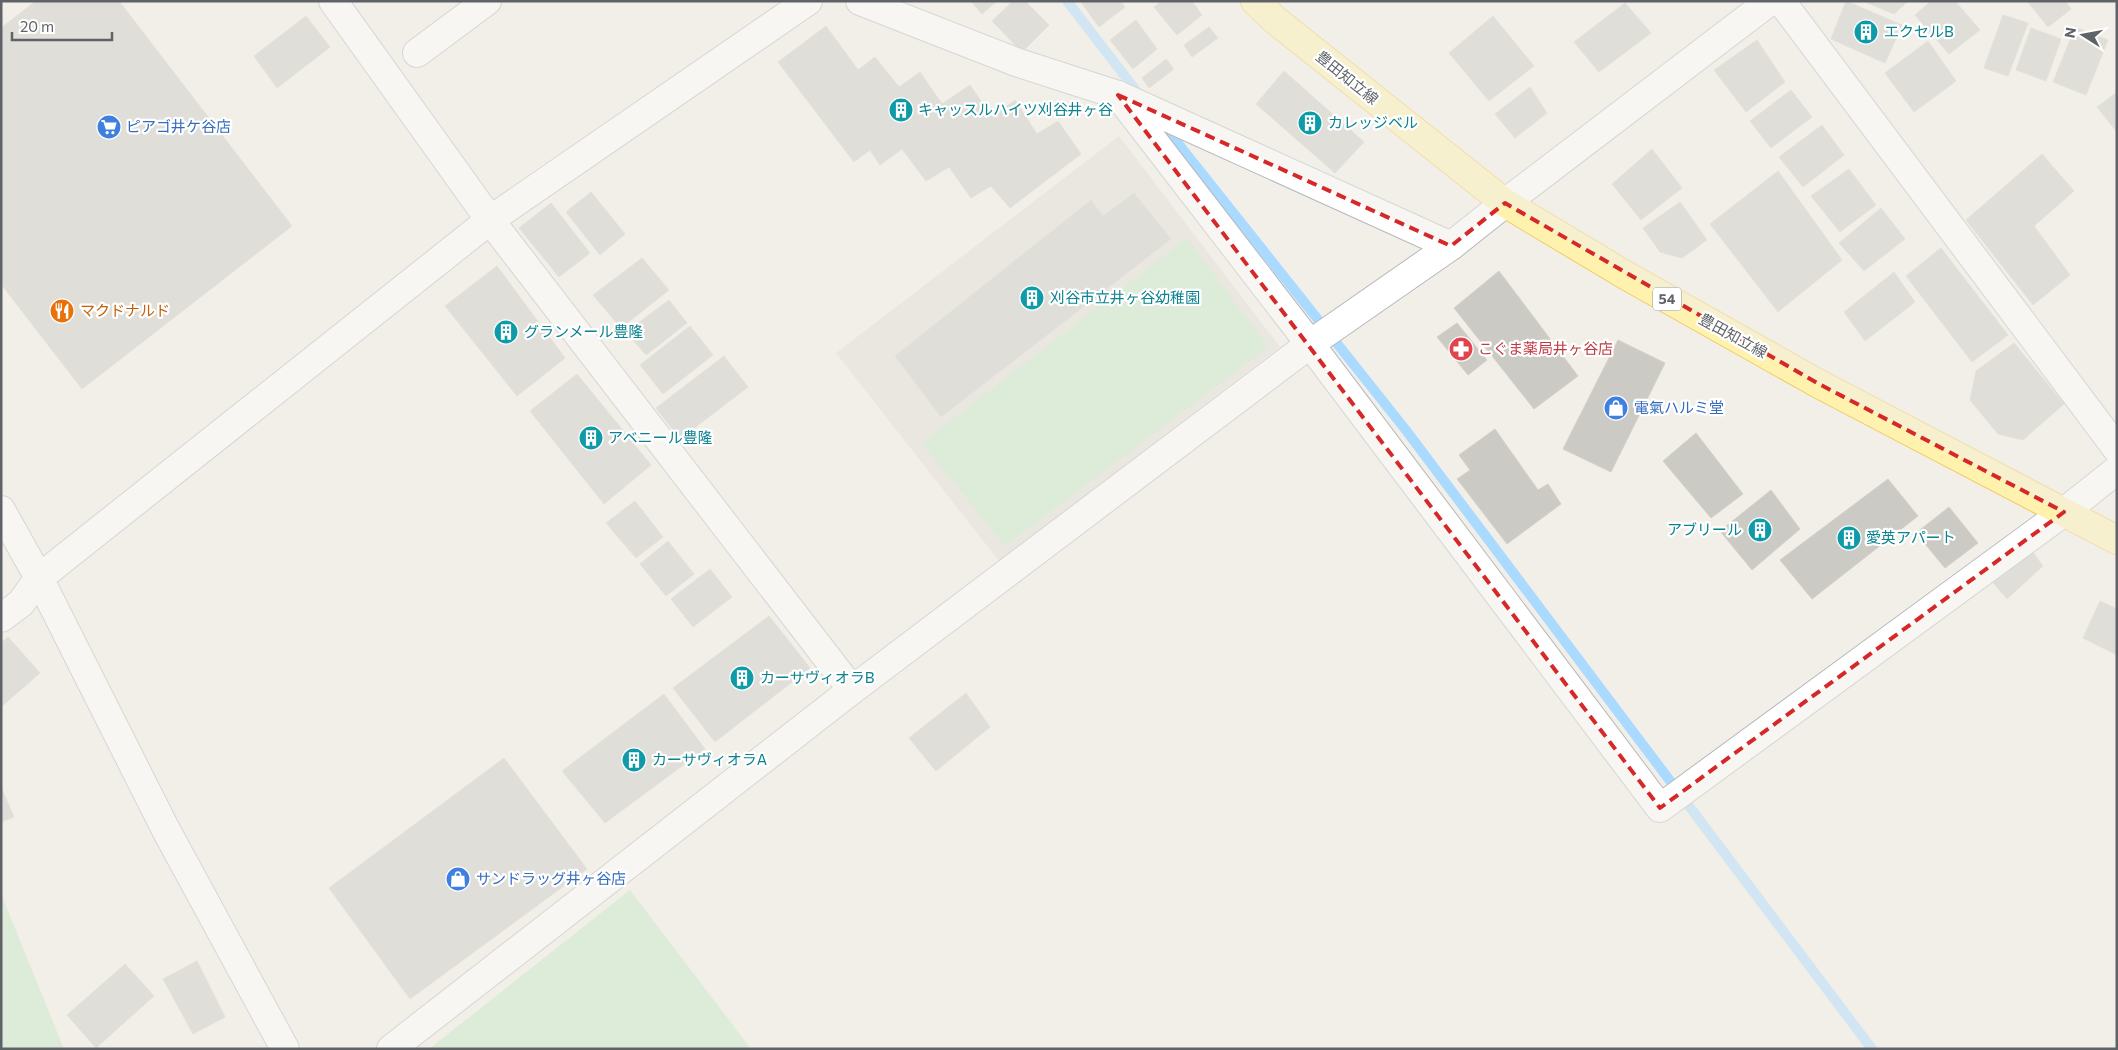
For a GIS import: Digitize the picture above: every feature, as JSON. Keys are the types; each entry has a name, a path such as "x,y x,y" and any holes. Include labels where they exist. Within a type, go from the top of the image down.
{"main road":[{"name":"豊田知立線","path":"1254,1 1275,20 1506,203 1627,276 1819,384 2117,540"}],"street":[{"path":"333,1 490,220 852,690"},
{"path":"417,53 487,1"},
{"path":"1,618 21,603 39,578 490,220 808,1"},
{"path":"860,1 1016,62 1118,95 1451,246"},
{"path":"392,1049 852,690 1310,344 1451,246 1770,1"},
{"path":"1781,1 2117,449"},
{"path":"1118,95 1310,344 1660,808 2064,512 2117,470"},
{"path":"1,510 39,578 166,830 285,1049"}],"highlighted area":[{"path":"1118,95 1451,246 1505,203 1819,384 2064,512 1660,808"}],"shaded area":[{"path":"1119,136 1280,347 999,561 836,353"}],"green space":[{"path":"1187,238 1268,347 1005,546 922,443"},
{"path":"630,890 751,1049 429,1049"},
{"path":"1,894 64,1049 1,1049"}],"building":[{"name":"ピアゴ井ケ谷店","path":"36,1 119,1 292,226 82,389 1,284 1,28"},
{"path":"971,1 997,1 982,14"},
{"path":"1013,1 1025,1 1049,25 1022,52 992,21"},
{"path":"1080,1 1120,1 1125,7 1099,27"},
{"path":"1162,1 1192,1 1202,15 1177,35 1154,7"},
{"name":"エクセルB","path":"1846,1 1902,25 1885,63 1831,39"},
{"path":"1863,1 1908,1 1894,14"},
{"path":"1931,1 1955,1 1980,30 1949,54 1915,15"},
{"path":"2027,1 2065,1 2071,9 2048,27"},
{"path":"1625,3 1651,33 1599,72 1574,42"},
{"path":"2003,15 2028,23 2008,76 1984,68"},
{"path":"306,16 330,47 277,88 254,56"},
{"path":"1493,16 1534,66 1489,101 1449,53"},
{"path":"1136,20 1157,49 1133,69 1110,40"},
{"name":"キャッスルハイツ刈谷井ヶ谷","path":"826,26 858,70 875,57 899,87 920,72 942,104 970,85 992,117 1015,100 1037,134 1058,121 1081,154 1010,208 991,186 971,198 949,167 926,181 902,149 880,165 870,150 854,162 778,62"},
{"path":"1209,27 1218,38 1192,57 1184,45"},
{"path":"2075,27 2108,40 2086,95 2053,82"},
{"path":"2031,28 2061,39 2046,81 2016,70"},
{"path":"1757,40 1785,82 1746,112 1714,70"},
{"path":"1928,41 1956,81 1914,112 1885,73"},
{"path":"1166,59 1174,69 1149,88 1142,78"},
{"name":"カレッジベル","path":"1284,71 1364,142 1335,173 1256,104"},
{"path":"1530,87 1547,113 1515,138 1495,114"},
{"path":"1791,90 1812,117 1771,148 1750,121"},
{"path":"2117,92 2117,132 2097,107"},
{"path":"1822,125 1844,155 1803,187 1779,157"},
{"path":"1652,149 1682,188 1641,220 1612,184"},
{"path":"2042,154 2074,191 2034,226 2070,275 2033,305 1966,220"},
{"path":"1849,169 1876,205 1840,232 1811,196"},
{"path":"1778,171 1842,260 1778,312 1710,224"},
{"path":"591,192 625,234 600,255 566,212"},
{"name":"刈谷市立井ヶ谷幼稚園","path":"1134,193 1171,239 941,417 895,356 1091,200 1103,216"},
{"path":"1680,202 1707,240 1682,258 1660,252 1643,228"},
{"path":"551,203 590,253 559,277 519,228"},
{"path":"1881,208 1905,239 1864,271 1839,243"},
{"path":"1941,248 2008,335 1972,362 1906,276"},
{"path":"642,258 669,290 621,328 593,295"},
{"name":"グランメール豊隆","path":"497,266 565,358 517,396 445,306"},
{"path":"1499,271 1578,376 1534,409 1454,308"},
{"path":"1894,272 1915,302 1865,341 1844,312"},
{"path":"669,300 687,323 646,355 626,332"},
{"path":"1457,323 1487,360 1468,375 1437,337"},
{"path":"690,326 713,355 663,394 640,365"},
{"path":"1618,340 1665,363 1611,472 1563,449"},
{"path":"2014,343 2064,404 2023,440 1998,434 1970,400 1976,371"},
{"path":"724,356 748,387 680,439 656,408"},
{"name":"アベニール豊隆","path":"577,374 651,465 604,504 530,411"},
{"path":"1495,429 1538,490 1548,484 1561,504 1507,544 1457,479 1470,470 1459,455"},
{"path":"1696,433 1743,494 1711,518 1663,461"},
{"name":"愛英アパート","path":"1888,479 1918,516 1812,599 1780,560"},
{"name":"アブリール","path":"1771,490 1800,529 1752,570 1720,531"},
{"path":"635,501 663,537 636,558 606,523"},
{"path":"1949,507 1978,543 1945,568 1916,533"},
{"path":"668,541 694,574 666,596 640,564"},
{"path":"2029,547 2043,566 2007,599 1990,579"},
{"path":"710,569 732,597 693,627 671,599"},
{"path":"2100,601 2117,609 2117,655 2083,638"},
{"name":"カーサヴィオラB","path":"769,616 810,668 715,742 673,688"},
{"path":"8,637 40,673 1,707 1,643"},
{"path":"966,693 990,727 936,771 909,738"},
{"name":"カーサヴィオラA","path":"664,694 705,749 605,823 562,771"},
{"name":"サンドラッグ井ヶ谷店","path":"504,758 587,869 410,999 329,888"},
{"path":"1,787 14,817 1,822"},
{"path":"197,961 225,1017 193,1034 163,979"},
{"path":"125,964 154,996 96,1048 67,1015"}],"waterway":[{"path":"1067,1 1141,97"},
{"path":"1161,122 1405,429 1872,1049"}],"place":[{"name":"エクセルB","path":"1866,32"},
{"name":"キャッスルハイツ刈谷井ヶ谷","path":"901,110"},
{"name":"カレッジベル","path":"1310,123"},
{"name":"ピアゴ井ケ谷店","path":"109,127"},
{"name":"刈谷市立井ヶ谷幼稚園","path":"1032,298"},
{"name":"マクドナルド","path":"62,311"},
{"name":"グランメール豊隆","path":"506,332"},
{"name":"こぐま薬局井ヶ谷店","path":"1461,349"},
{"name":"電氣ハルミ堂","path":"1616,408"},
{"name":"アベニール豊隆","path":"591,438"},
{"name":"アブリール","path":"1760,530"},
{"name":"愛英アパート","path":"1849,538"},
{"name":"カーサヴィオラB","path":"742,678"},
{"name":"カーサヴィオラA","path":"634,760"},
{"name":"サンドラッグ井ヶ谷店","path":"458,879"}]}
